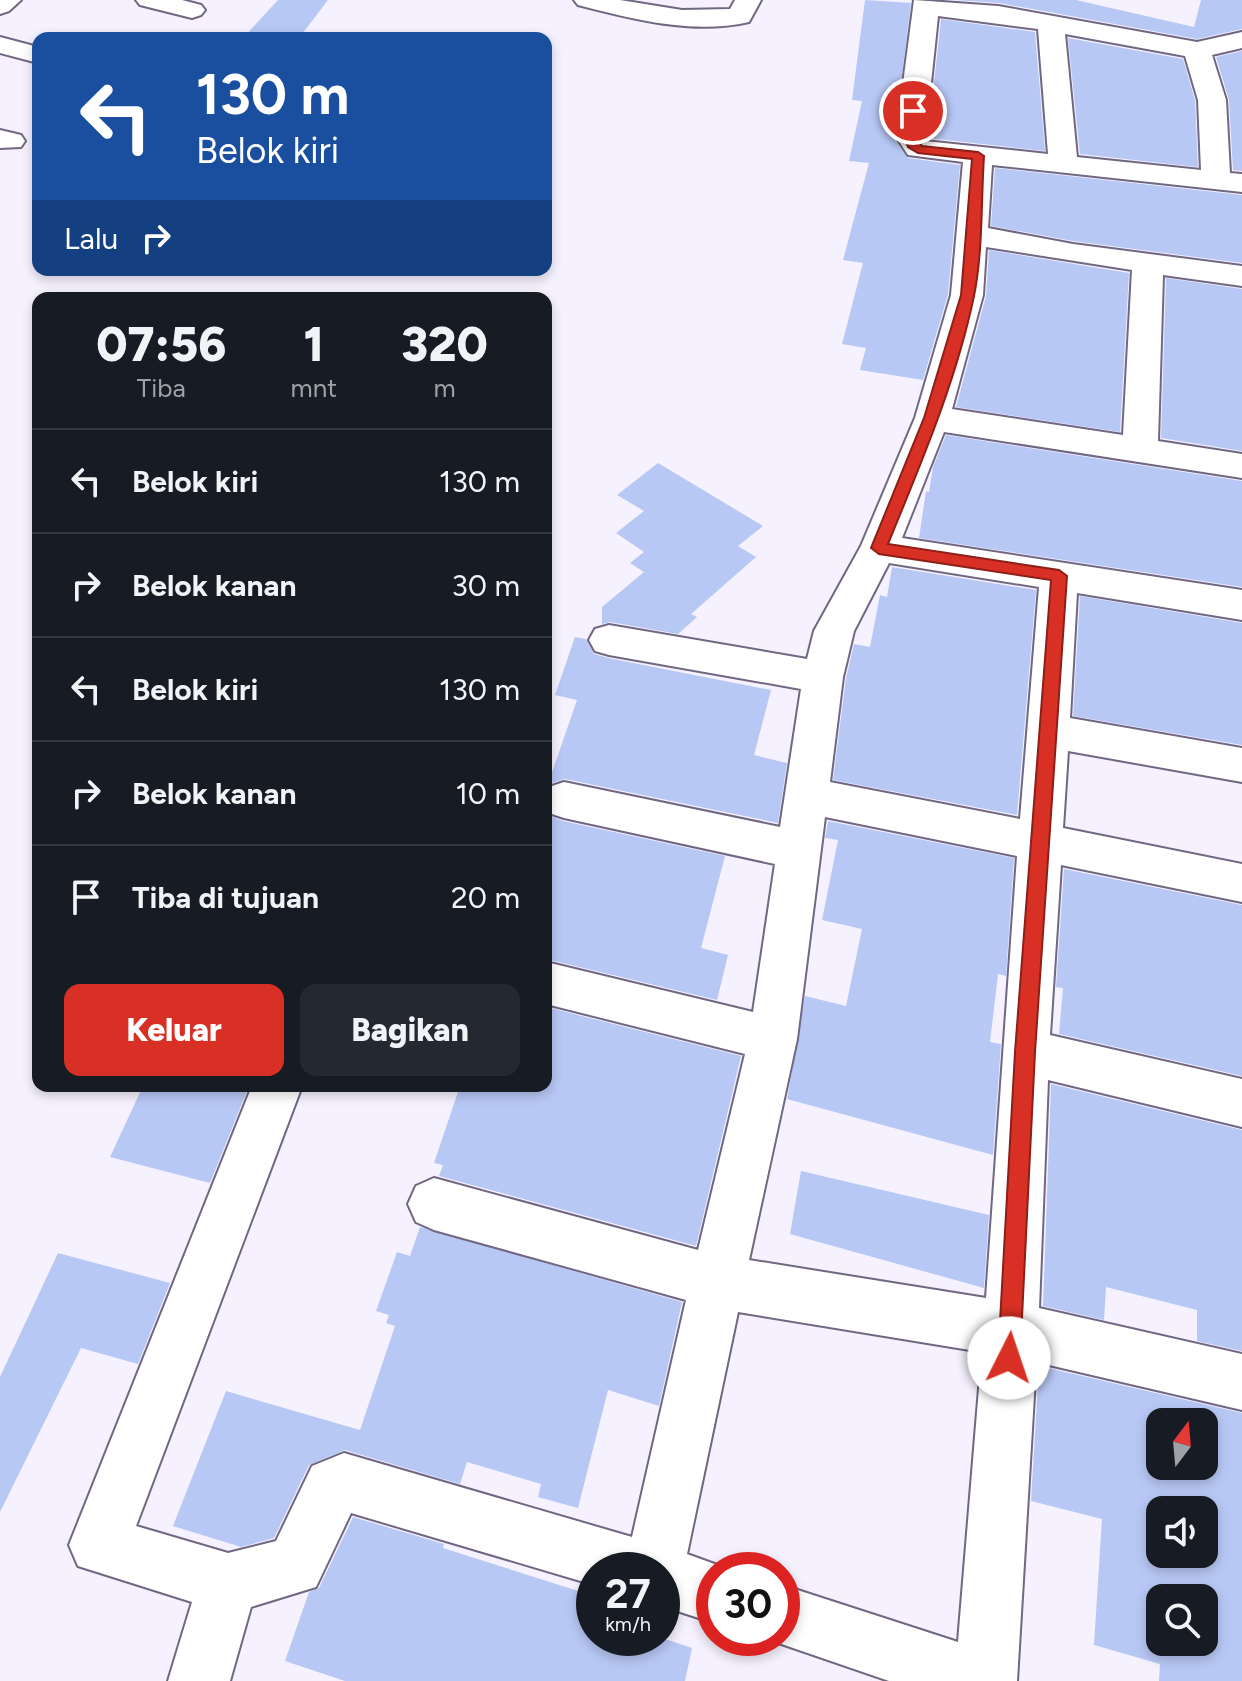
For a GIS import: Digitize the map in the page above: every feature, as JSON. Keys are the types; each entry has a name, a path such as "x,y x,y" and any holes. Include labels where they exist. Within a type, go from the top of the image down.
{"street":[{"path":"0,6 8,0"},
{"path":"149,0 192,10"},
{"path":"587,0 651,13 720,18 740,16 748,0"},
{"path":"1197,50 1212,100 1229,181 929,151 912,144 910,137 927,4 1197,50 1242,40"},
{"path":"1051,24 1063,164"},
{"path":"0,45 32,53"},
{"path":"1212,100 1242,104"},
{"path":"658,1552 773,1039 823,677 834,631 879,548 932,418 967,295 978,156"},
{"path":"973,235 1242,276"},
{"path":"1140,450 1148,264"},
{"path":"932,418 1242,466"},
{"path":"879,548 1242,605"},
{"path":"800,1621 985,1681 1011,1329 1025,1052 1059,576"},
{"path":"609,640 823,677"},
{"path":"1049,731 1242,765"},
{"path":"807,795 1242,883"},
{"path":"564,800 799,850"},
{"path":"552,984 773,1039"},
{"path":"1025,1052 1242,1103"},
{"path":"275,1092 99,1545 228,1583 295,1566 333,1487 344,1482 582,1552"},
{"path":"434,1204 717,1282 1011,1329 1242,1382"},
{"path":"199,1681 228,1583"}],"building":[{"path":"278,0 328,0 304,32 249,32"},
{"path":"865,0 911,3 894,139 908,158 960,165 948,294 923,380 860,370 866,348 842,344 863,263 843,260 869,163 849,161 862,101 852,100"},
{"path":"956,0 1076,0 1194,27 1201,0 1242,0 1242,29 1197,39 999,3"},
{"path":"941,19 1035,32 1045,151 928,138"},
{"path":"1068,38 1183,59 1195,100 1198,167 1080,154"},
{"path":"1242,51 1242,171 1233,170 1229,100 1216,57"},
{"path":"995,168 1242,195 1242,263 1073,241 991,226"},
{"path":"989,250 1129,273 1120,432 956,407 986,296"},
{"path":"1166,278 1242,289 1242,451 1161,438"},
{"path":"946,435 1242,481 1242,587 919,538 926,491 929,492 933,467"},
{"path":"658,463 763,526 738,546 756,557 691,614 697,617 678,634 610,622 602,624 602,607 644,572 630,563 644,552 616,533 644,511 617,495"},
{"path":"892,567 1036,590 1017,815 833,780 846,678 854,644 870,647 880,595 887,597"},
{"path":"1080,596 1242,623 1242,745 1073,716"},
{"path":"575,637 586,639 594,654 608,658 771,690 754,755 787,763 778,823 565,779 552,783 552,772 577,700 555,695"},
{"path":"552,816 725,856 701,948 728,955 717,1000 552,960"},
{"path":"828,821 1014,858 1006,976 998,974 990,1042 1001,1044 993,1155 787,1099 805,996 846,1006 862,929 822,920 838,840 825,838"},
{"path":"1064,869 1242,905 1242,1076 1059,1034 1063,988 1056,987"},
{"path":"552,1009 741,1056 696,1246 439,1176 443,1165 434,1163 458,1092 552,1092"},
{"path":"1051,1084 1242,1130 1242,1351 1197,1341 1197,1310 1106,1287 1104,1320 1043,1306"},
{"path":"140,1092 247,1092 210,1183 110,1157"},
{"path":"801,1171 989,1215 984,1288 790,1234"},
{"path":"420,1227 682,1302 659,1406 608,1390 578,1508 538,1497 541,1484 467,1462 460,1484 345,1450 309,1465 274,1538 241,1547 173,1526 226,1391 360,1430 395,1326 386,1323 389,1315 376,1311 397,1252 410,1256"},
{"path":"58,1253 170,1283 138,1364 81,1348 0,1512 0,1377"},
{"path":"1039,1366 1242,1413 1242,1681 1159,1681 1160,1664 1094,1645 1102,1519 1031,1501"},
{"path":"353,1517 444,1544 443,1548 576,1590 576,1656 680,1656 680,1644 692,1648 685,1681 345,1681 285,1661 309,1592 319,1588"}],"route":[{"path":"913,111 910,137 918,149 978,156 973,235 967,295 932,418 879,548 1059,576 1025,1052 1009,1358"}]}
